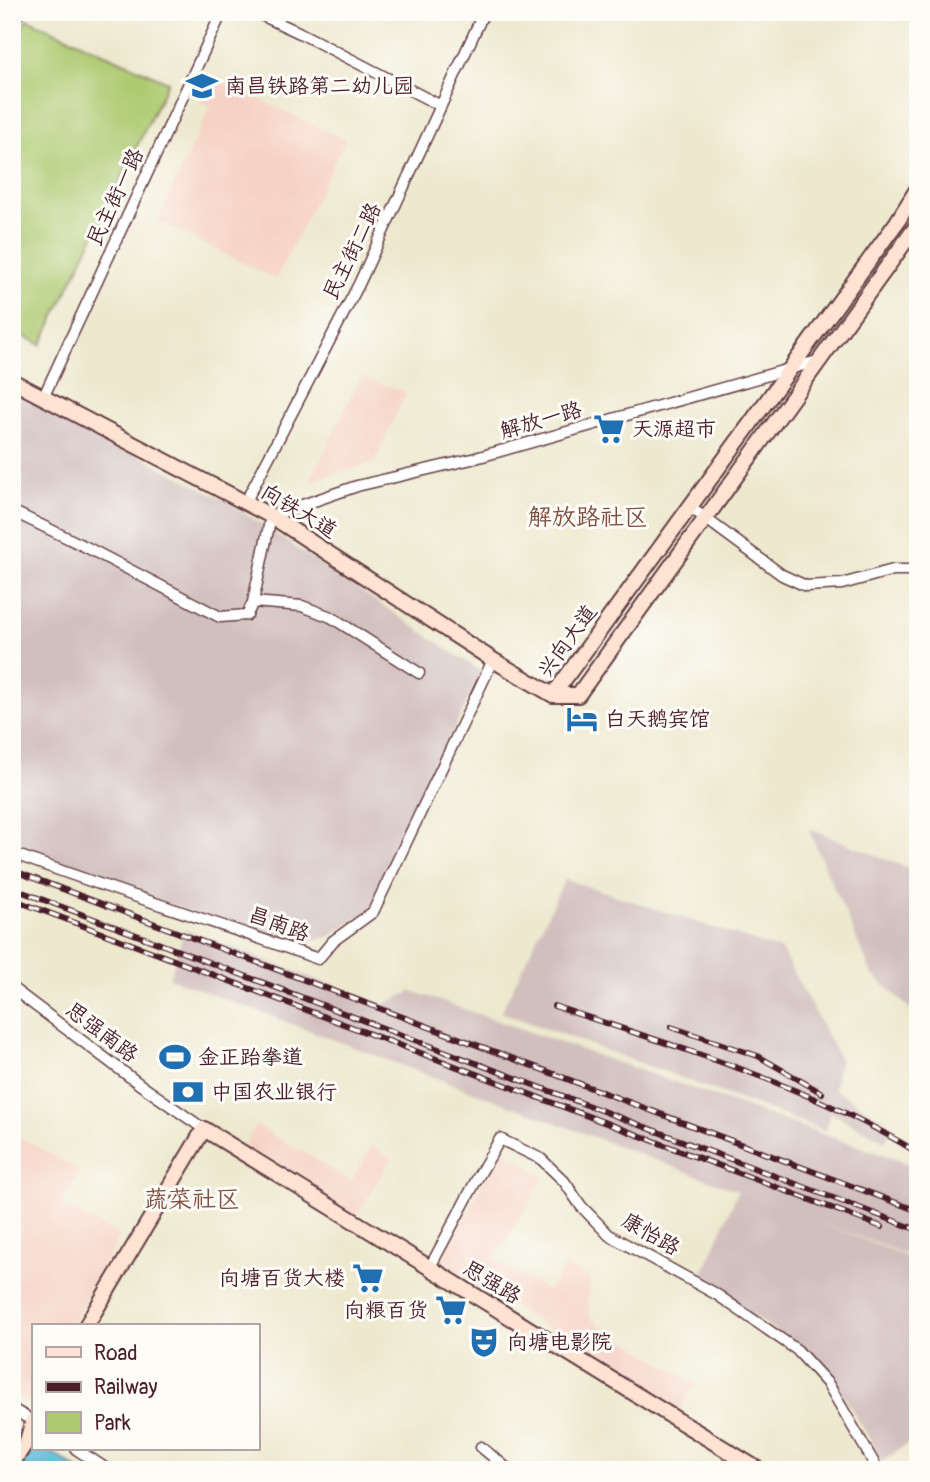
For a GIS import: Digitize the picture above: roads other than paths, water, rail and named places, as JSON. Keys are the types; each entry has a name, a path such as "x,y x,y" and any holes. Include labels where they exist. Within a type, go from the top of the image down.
{"street":[{"path":"12,21 20,12"},
{"name":"民主街一路","path":"43,398 222,12"},
{"path":"255,12 441,106"},
{"name":"民主街二路","path":"245,503 359,284 484,12"},
{"name":"兴向大道","path":"553,695 897,222 918,188"},
{"name":"兴向大道","path":"553,695 578,695 918,224"},
{"name":"解放一路","path":"271,516 356,486 472,459 821,360"},
{"name":"向铁大道","path":"12,381 271,516 493,660 553,695"},
{"path":"690,507 782,575 806,586 842,584 893,570 918,570"},
{"path":"12,511 220,617 247,615 253,602 271,516"},
{"path":"253,602 302,606 331,617 419,673"},
{"name":"昌南路","path":"12,853 100,886 205,918 318,959 333,941 373,912 493,660"},
{"name":"思强南路","path":"12,988 204,1129"},
{"path":"87,1324 204,1129"},
{"name":"思强路","path":"204,1129 759,1470"},
{"name":"康怡路","path":"429,1269 500,1139 541,1159 564,1181 581,1206 609,1235 716,1294 797,1350 828,1384 878,1470"},
{"path":"12,1409 32,1420"},
{"path":"12,1464 27,1441 32,1424"},
{"path":"481,1447 509,1470"},
{"path":"78,1450 108,1470"}],"water":[{"path":"12,1427 32,1440 32,1450 48,1450 79,1470 12,1470"}],"railway":[{"path":"12,870 918,1211"},
{"path":"12,888 918,1230"},
{"path":"12,899 882,1227"},
{"path":"554,1006 786,1087 831,1106 918,1153"},
{"path":"671,1027 758,1056 822,1093"}],"place":[{"name":"南昌铁路第二幼儿园","path":"202,86"},
{"name":"天源超市","path":"609,429"},
{"name":"白天鹅宾馆","path":"582,719"},
{"name":"金正跆拳道","path":"175,1057"},
{"name":"中国农业银行","path":"188,1092"},
{"name":"向塘百货大楼","path":"368,1278"},
{"name":"向粮百货","path":"451,1310"},
{"name":"向塘电影院","path":"484,1342"}],"district":[{"name":"解放路社区","path":"588,517"},
{"name":"蔬菜社区","path":"192,1199"}]}
